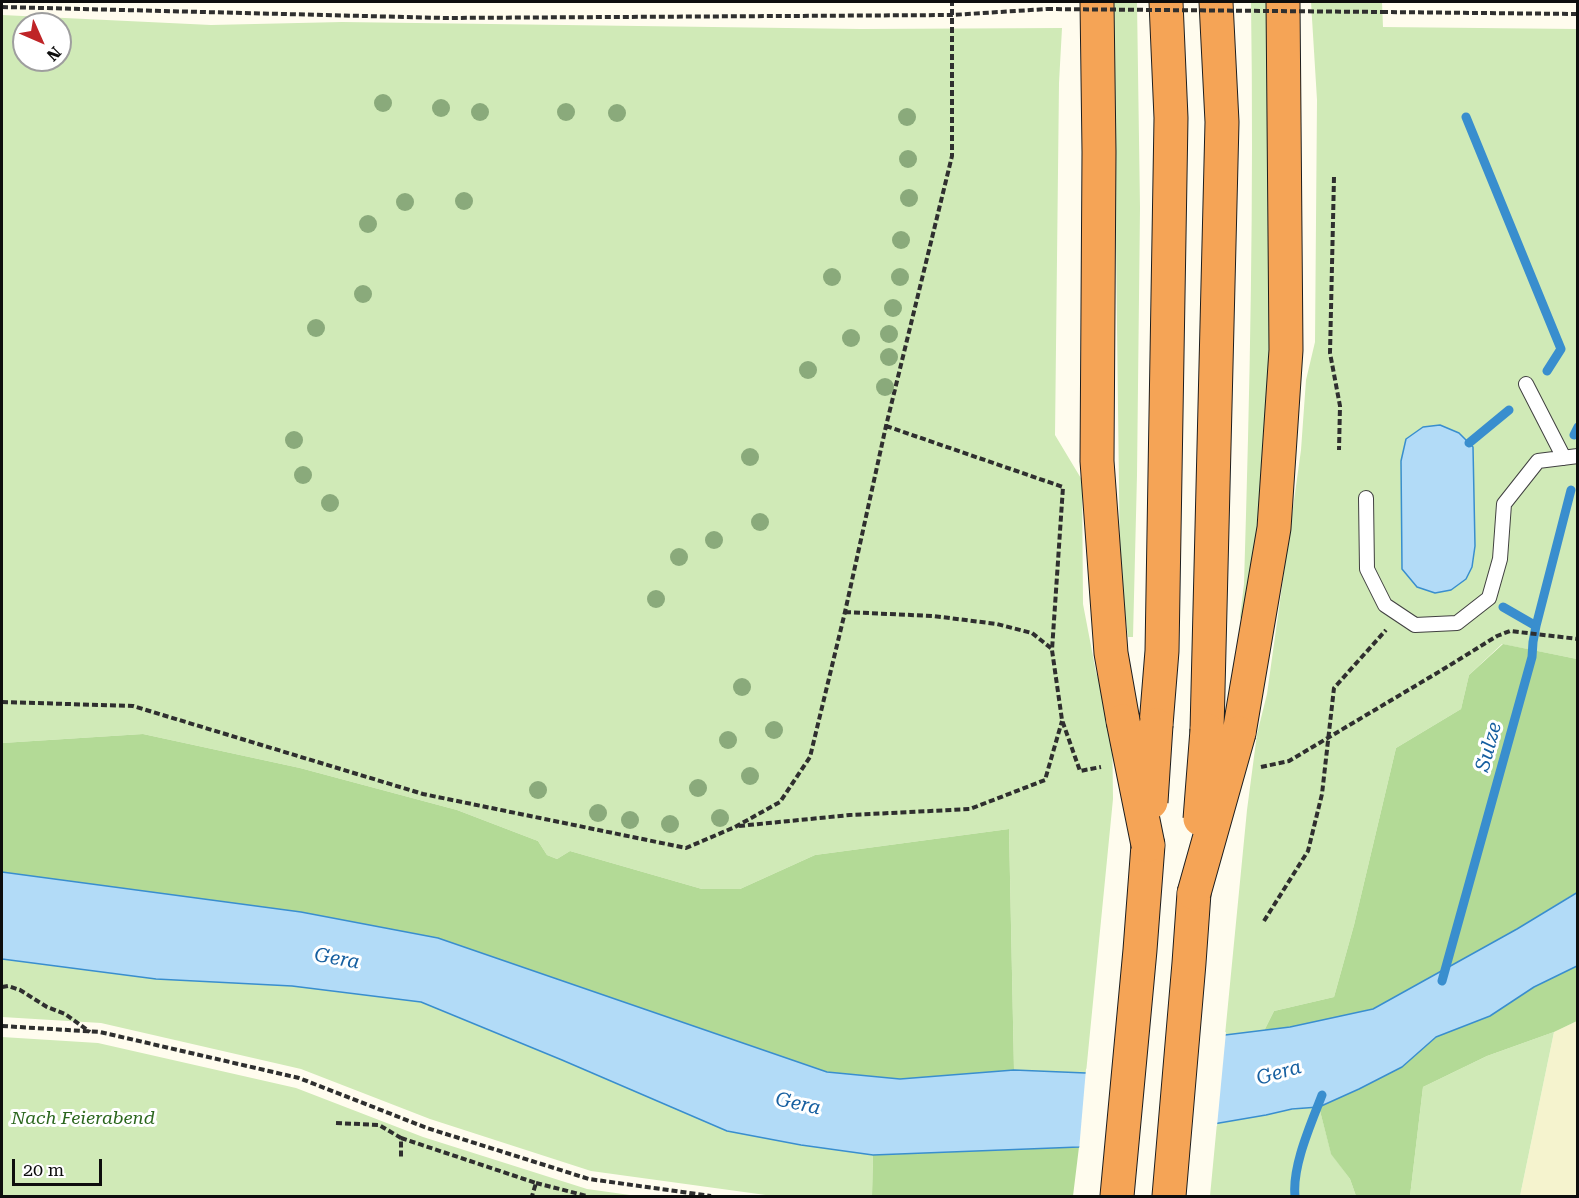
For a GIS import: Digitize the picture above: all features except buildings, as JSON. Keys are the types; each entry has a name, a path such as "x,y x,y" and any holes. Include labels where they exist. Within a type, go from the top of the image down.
{"highway":[{"path":"1096,2 1099,152 1097,461 1111,653 1148,845"},
{"path":"1117,1197 1140,950 1162,651 1171,130 1166,2"},
{"path":"1216,2 1222,122 1223,731"},
{"path":"1169,1197 1194,893 1223,731 1274,528 1286,350 1283,2"}],"lane":[{"path":"1366,498 1367,569 1385,605 1415,625 1457,623 1489,598 1500,559 1504,504 1538,461 1571,457 1526,384"}],"path":[{"path":"2,702 133,706 423,794 686,848 735,827 780,802 810,757 886,426 952,156 952,2"},
{"path":"2,7 445,18 952,15 1047,9 1578,14"},
{"path":"1334,177 1330,353 1340,406 1339,450"},
{"path":"886,426 1064,487 1053,650 1062,720 1080,771 1108,765"},
{"path":"844,612 933,616 997,624 1032,633 1053,650"},
{"path":"1264,921 1308,851 1322,794 1334,688 1400,615"},
{"path":"1255,768 1289,761 1497,636 1510,631 1578,639"},
{"path":"735,827 850,815 970,809 1045,780 1062,720"},
{"path":"2,987 8,986 20,990 47,1007 66,1014 90,1032"},
{"path":"2,1026 100,1032 298,1078 427,1128 589,1179 711,1197"},
{"path":"336,1123 380,1125 401,1138 586,1197"},
{"path":"401,1138 401,1159"},
{"path":"531,1197 536,1182"}],"shaded area":[{"path":"1577,1021 1577,1196 1520,1196 1554,1032"}],"green space":[{"path":"1113,2 1137,2 1140,208 1133,637 1128,637 1120,569"},
{"path":"1251,2 1273,2 1275,284 1257,547 1241,619 1244,584 1251,293"},
{"path":"1311,2 1382,2 1383,27 1577,29 1577,659 1502,644 1469,675 1461,709 1396,748 1354,925 1334,997 1274,1011 1264,1031 1225,1035 1247,810 1257,734 1267,694 1301,450 1306,380 1315,342 1317,100"},
{"path":"2,15 12,15 12,72 72,72 72,18 211,25 342,22 861,29 1062,28 1059,83 1055,435 1082,480 1083,604 1096,672 1112,720 1113,799 1086,1073 1014,1070 1009,829 815,855 740,889 702,889 570,851 557,859 547,855 538,841 457,810 300,768 143,734 2,743"},
{"path":"1503,644 1577,659 1577,892 1517,929 1373,1009 1264,1031 1274,1011 1334,997 1354,925 1396,748 1461,709 1469,675"},
{"path":"143,734 300,768 457,810 538,841 547,855 557,859 570,851 702,889 740,889 815,855 1009,829 1014,1070 900,1079 827,1072 438,938 301,912 2,872 2,743"},
{"path":"2,959 156,979 293,986 421,1002 727,1131 801,1145 873,1155 872,1196 773,1196 591,1171 430,1119 301,1069 101,1023 2,1017"},
{"path":"1577,966 1577,1021 1554,1032 1487,1056 1423,1087 1410,1196 1356,1196 1350,1179 1331,1154 1319,1107 1402,1067 1436,1037 1490,1016 1534,987"},
{"path":"1554,1032 1520,1196 1410,1196 1423,1087 1487,1056"},
{"name":"Nach Feierabend","path":"2,1037 98,1043 296,1088 423,1137 587,1189 637,1196 2,1196"},
{"path":"1319,1107 1331,1153 1350,1179 1356,1196 1210,1196 1217,1123 1280,1111"},
{"path":"1079,1147 1073,1196 872,1196 873,1155"}],"water":[{"path":"1440,425 1459,433 1473,447 1475,546 1472,567 1466,579 1451,590 1435,593 1417,587 1402,569 1401,461 1406,439 1423,427"},
{"name":"Gera","path":"2,872 301,912 438,938 827,1072 900,1079 1014,1070 1086,1073 1225,1035 1290,1027 1373,1009 1517,929 1578,892 1577,966 1534,987 1490,1016 1436,1037 1402,1067 1319,1107 1292,1109 1079,1147 873,1155 801,1145 727,1131 421,1002 292,986 156,979 2,959"}],"pier":[{"path":"1226,1032 1217,1126 1079,1150 1086,1069"}],"waterway":[{"path":"1466,117 1561,349 1547,371"},
{"path":"1469,443 1509,410"},
{"name":"Sulze","path":"1574,435 1578,427"},
{"name":"Sulze","path":"1442,981 1532,657 1536,626 1571,490"},
{"path":"1503,607 1536,626"},
{"path":"1295,1196 1299,1159 1322,1095"}]}
